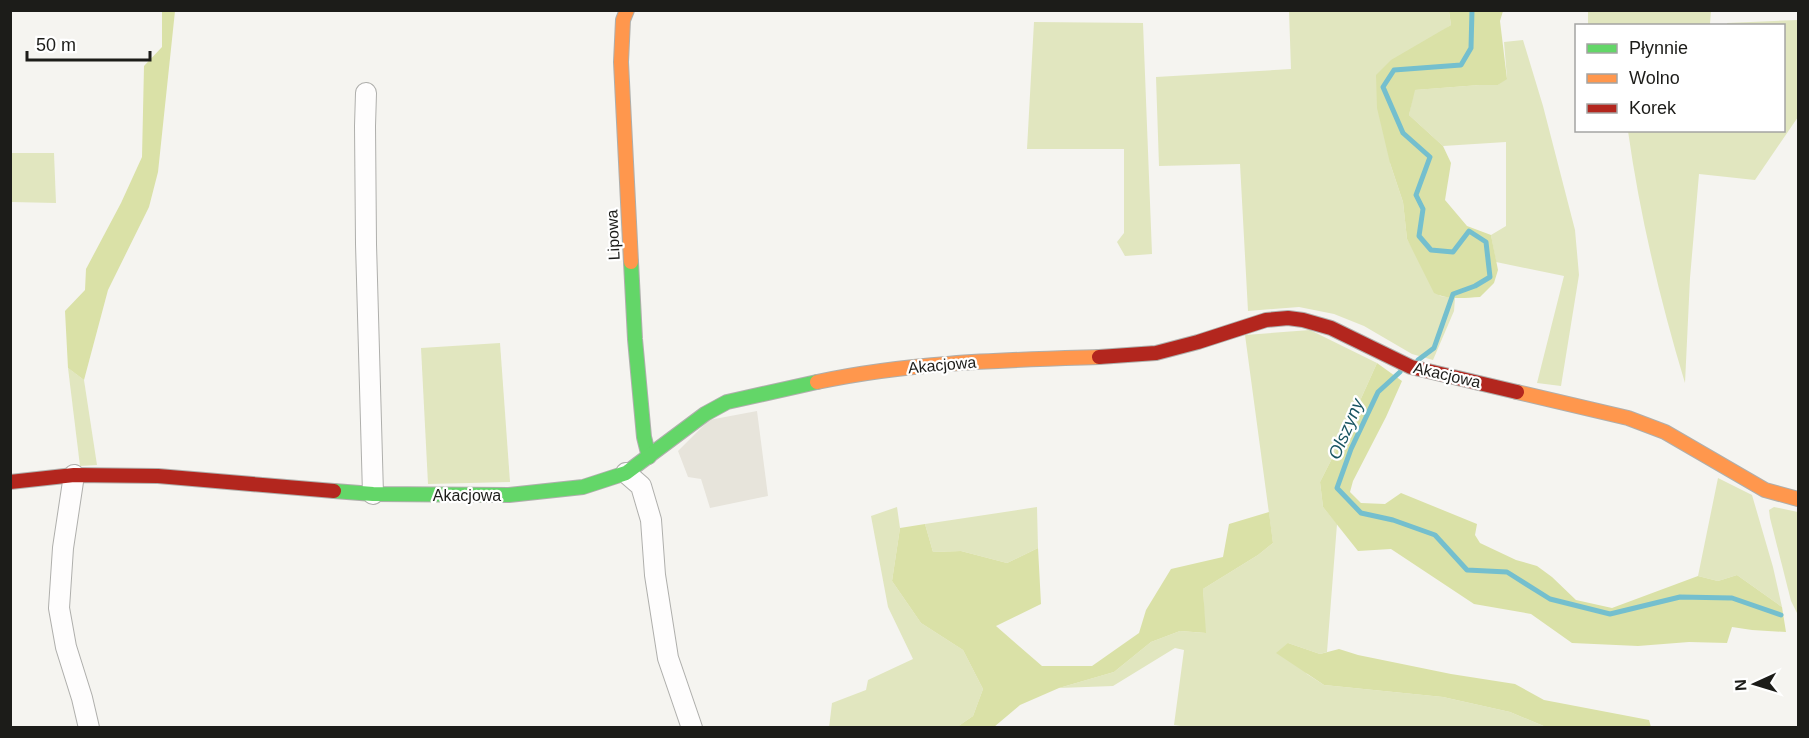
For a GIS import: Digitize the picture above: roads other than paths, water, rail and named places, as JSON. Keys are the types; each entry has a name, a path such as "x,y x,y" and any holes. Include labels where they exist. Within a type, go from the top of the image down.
{"street":[{"name":"Lipowa","path":"627,10 623,20 621,62 635,339 644,438 648,458"},
{"path":"366,93 366,244 373,494"},
{"name":"Akacjowa","path":"10,482 74,476 158,476 373,494 509,495 583,487 626,473 705,414 727,402 837,378 915,367 965,362 1145,355 1171,351 1264,320 1288,318 1317,322 1351,336 1398,362 1424,372 1451,376 1628,418 1665,432 1765,490 1798,499"},
{"path":"626,473 641,486 651,520 655,575 668,658 692,728"},
{"path":"74,476 63,548 59,608 66,647 89,728"}],"waterway":[{"name":"Olszyny","path":"1418,360 1434,348 1453,294 1475,286 1490,277 1486,242 1469,231 1453,252 1431,250 1419,236 1423,209 1416,195 1430,157 1403,133 1383,87 1394,70 1461,65 1471,48 1472,10"},
{"name":"Olszyny","path":"1400,372 1378,392 1351,449 1337,488 1361,513 1393,520 1435,535 1467,570 1507,572 1550,599 1610,614 1680,597 1732,598 1781,615"}]}
